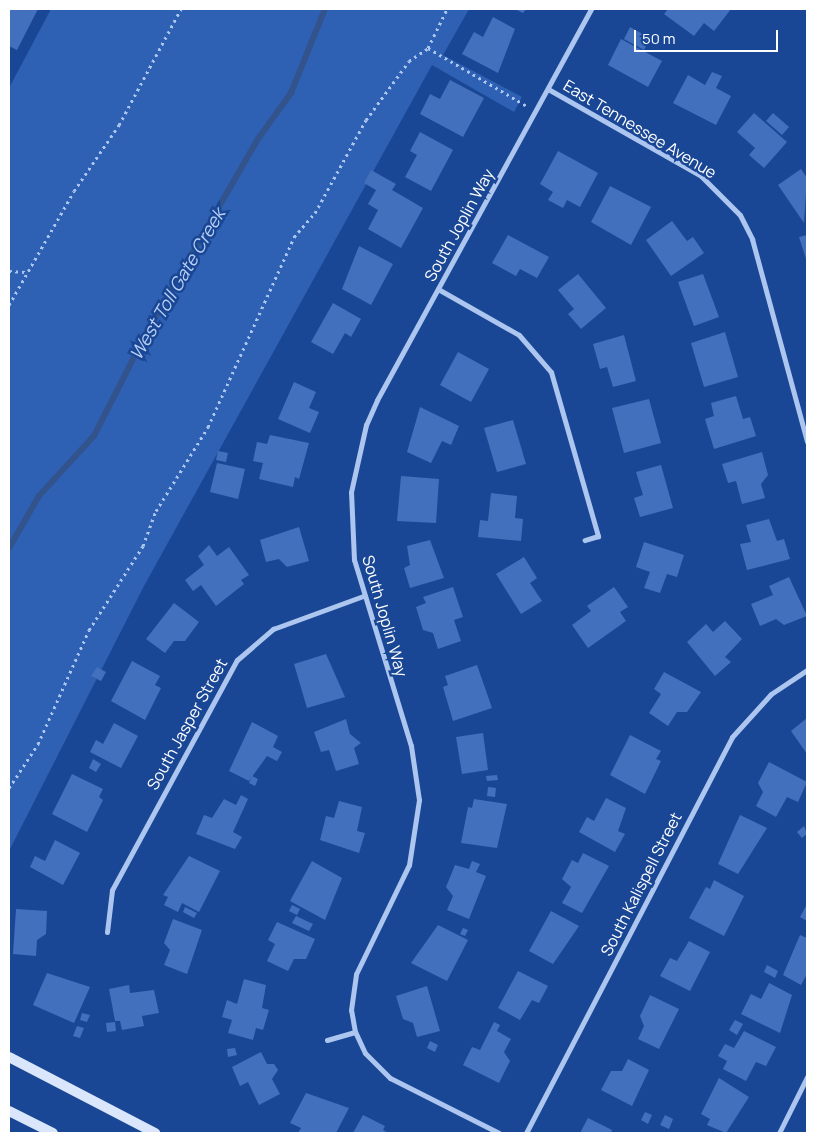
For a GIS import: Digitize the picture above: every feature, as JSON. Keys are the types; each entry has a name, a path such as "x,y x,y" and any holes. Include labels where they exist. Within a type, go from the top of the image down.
{"main road":[{"path":"9,1057 154,1133"},
{"path":"9,1110 53,1133"}],"street":[{"name":"South Joplin Way","path":"499,1133 390,1078 365,1053 355,1032 351,1010 356,974 408,864 418,800 412,746 363,596 350,519 355,464 377,400 592,9"},
{"name":"East Tennessee Avenue","path":"548,89 701,176 740,215 752,239 807,442"},
{"path":"438,289 519,335 551,372 598,536 585,540"},
{"name":"South Jasper Street","path":"107,932 112,890 237,660 273,628 363,596"},
{"name":"South Kalispell Street","path":"526,1133 732,737 771,694 807,670"},
{"path":"327,1040 355,1032"},
{"path":"779,1133 807,1077"}],"path":[{"path":"9,305 26,272 119,125 181,9"},
{"path":"9,788 38,744 89,630 143,546 156,511 208,427 294,237 315,213 366,120 409,62 428,48 447,9"},
{"path":"428,48 536,111"},
{"path":"9,271 26,272"}],"shaded area":[{"path":"51,9 469,9 443,55 522,97 514,112 432,65 144,586 9,851 9,88"}],"building":[{"path":"9,9 38,9 17,50 9,46"},
{"path":"515,9 526,9 523,13"},
{"path":"668,9 731,9 714,31 704,23 694,36 664,14"},
{"path":"493,17 515,29 498,73 462,54 474,32 483,37"},
{"path":"630,27 650,38 644,50 624,39"},
{"path":"621,39 662,61 648,87 608,65"},
{"path":"712,72 722,76 716,88 731,96 716,125 673,103 688,75 705,85"},
{"path":"450,80 484,98 463,137 420,114 430,94 440,99"},
{"path":"754,113 787,142 764,168 749,155 755,148 737,132"},
{"path":"773,113 789,127 782,135 766,121"},
{"path":"420,132 453,150 431,191 405,177 417,155 410,151"},
{"path":"558,151 598,173 580,207 567,200 563,208 548,200 553,192 540,184"},
{"path":"801,169 807,178 804,223 778,185"},
{"path":"371,170 396,184 392,190 423,208 401,248 368,229 378,210 368,204 376,190 364,183"},
{"path":"610,186 651,207 631,245 591,222"},
{"path":"672,221 687,241 693,237 704,253 671,276 646,240"},
{"path":"508,235 549,257 537,278 520,269 516,276 492,263"},
{"path":"807,235 807,262 799,237"},
{"path":"359,246 393,264 371,305 342,289"},
{"path":"578,274 606,308 581,329 568,314 574,309 558,290"},
{"path":"703,274 719,317 694,326 678,282"},
{"path":"333,303 361,319 351,337 345,333 333,354 311,342"},
{"path":"725,332 738,377 704,387 691,343"},
{"path":"624,335 636,381 613,387 607,367 600,369 593,344"},
{"path":"458,352 489,369 471,402 440,385"},
{"path":"294,382 316,392 309,408 319,412 310,433 278,419"},
{"path":"736,396 743,419 750,417 756,436 714,449 705,419 714,416 711,403"},
{"path":"649,399 661,443 624,453 612,408"},
{"path":"420,407 459,426 451,445 442,441 431,463 407,452"},
{"path":"513,420 526,464 497,472 484,428"},
{"path":"270,435 309,443 299,479 295,477 293,487 259,479 263,463 253,461 257,442 267,444"},
{"path":"218,451 228,453 226,462 216,460"},
{"path":"762,452 768,475 761,484 765,498 742,504 736,481 728,483 722,464"},
{"path":"217,463 245,469 238,499 210,492"},
{"path":"661,465 673,508 640,517 634,498 643,495 636,472"},
{"path":"401,476 439,479 436,523 397,521"},
{"path":"491,493 517,496 515,518 523,519 521,541 478,537 480,520 488,521"},
{"path":"769,519 777,541 784,539 790,559 747,570 740,544 751,542 746,525"},
{"path":"299,527 309,561 287,567 279,559 266,562 260,540"},
{"path":"430,540 444,578 410,588 404,568 410,565 407,546"},
{"path":"644,542 684,555 677,577 667,574 660,593 644,588 650,572 636,567"},
{"path":"209,545 217,556 229,547 249,575 241,580 244,584 216,606 201,585 193,591 185,580 204,565 198,556"},
{"path":"524,557 537,578 530,583 542,601 521,614 496,574"},
{"path":"789,577 807,616 784,625 776,619 760,626 751,604 773,595 769,586"},
{"path":"453,587 463,617 454,620 461,641 438,649 433,633 423,630 416,607 426,603 423,597"},
{"path":"614,587 628,607 620,612 626,621 588,648 572,625 591,611 587,606"},
{"path":"174,603 199,622 185,641 174,641 165,653 146,639"},
{"path":"725,621 742,639 725,657 731,662 715,676 687,642 706,624 713,632"},
{"path":"326,654 345,697 307,708 294,664"},
{"path":"132,661 160,676 155,685 161,688 145,720 111,701"},
{"path":"477,665 492,708 453,721 443,687 448,685 445,676"},
{"path":"97,667 106,672 101,681 91,676"},
{"path":"664,672 701,692 687,712 677,712 668,726 649,713 661,694 654,689"},
{"path":"807,718 807,754 791,731"},
{"path":"346,719 350,734 361,743 354,748 359,764 336,771 329,750 321,752 314,732"},
{"path":"252,722 278,736 273,747 282,752 277,761 267,756 249,781 229,771"},
{"path":"114,723 138,736 121,768 90,752 96,740 103,744"},
{"path":"483,733 488,770 462,774 456,737"},
{"path":"630,735 661,751 656,759 661,761 645,794 610,775"},
{"path":"93,759 101,764 96,772 89,768"},
{"path":"769,762 807,782 798,802 787,797 776,817 756,806 763,792 758,783"},
{"path":"72,774 103,789 99,797 103,800 87,832 52,814"},
{"path":"497,775 498,780 487,781 486,776"},
{"path":"252,776 258,779 255,786 249,783"},
{"path":"488,787 496,788 495,797 487,796"},
{"path":"241,795 248,799 233,832 242,837 235,849 196,834 204,815 212,818 224,799 236,805"},
{"path":"606,798 626,808 618,831 625,834 615,852 579,832 587,817 594,821"},
{"path":"474,799 507,804 497,848 461,843 468,807 472,808"},
{"path":"339,801 362,807 357,831 365,833 359,853 320,840 326,816 334,818"},
{"path":"740,815 767,828 738,874 718,864"},
{"path":"804,826 807,834 802,838 797,832"},
{"path":"55,840 80,853 63,885 30,867 35,856 45,861"},
{"path":"583,853 609,866 582,913 562,903 571,887 562,879 572,860 578,863"},
{"path":"189,856 220,871 199,912 182,903 178,912 164,905 168,897 163,895"},
{"path":"312,861 342,878 325,920 290,901"},
{"path":"472,861 480,864 476,872 486,876 469,919 447,910 453,896 446,887 455,865 469,869"},
{"path":"714,880 744,896 724,936 689,918 706,887 710,889"},
{"path":"807,904 807,921 800,917"},
{"path":"292,905 300,909 297,915 289,911"},
{"path":"185,907 197,913 194,918 183,912"},
{"path":"16,909 47,911 46,934 37,940 36,956 13,954"},
{"path":"551,911 579,926 553,964 529,951"},
{"path":"296,916 313,924 309,931 292,923"},
{"path":"173,919 202,930 187,974 164,965 170,950 164,943"},
{"path":"277,922 315,939 306,959 294,959 288,971 267,961 275,944 268,940"},
{"path":"438,925 468,940 447,981 411,963"},
{"path":"463,928 468,930 465,936 460,934"},
{"path":"800,935 807,938 807,974 801,985 783,975"},
{"path":"689,941 710,952 690,991 660,976 670,958 677,961"},
{"path":"767,965 778,971 775,978 764,972"},
{"path":"518,971 548,986 539,1003 532,1000 520,1020 498,1008"},
{"path":"47,973 90,987 74,1023 33,1005"},
{"path":"244,979 266,985 262,1008 269,1010 263,1030 256,1028 253,1040 228,1033 232,1020 222,1017 227,1000 237,1004"},
{"path":"769,983 792,995 780,1033 741,1014 751,994 761,999"},
{"path":"129,985 130,993 154,990 159,1013 142,1016 144,1026 122,1030 120,1021 115,1021 109,989"},
{"path":"427,986 440,1031 417,1037 413,1023 403,1019 396,996"},
{"path":"650,995 679,1009 659,1049 638,1039 644,1026 640,1016"},
{"path":"82,1013 90,1015 87,1022 80,1020"},
{"path":"735,1020 743,1024 737,1035 729,1030"},
{"path":"115,1022 116,1031 107,1032 106,1023"},
{"path":"494,1022 500,1025 497,1031 511,1039 504,1052 510,1061 499,1083 463,1065 472,1047 480,1050"},
{"path":"77,1026 84,1028 80,1038 73,1036"},
{"path":"744,1031 776,1047 766,1066 756,1062 746,1081 723,1069 727,1061 718,1056 725,1044 734,1048"},
{"path":"430,1041 438,1045 435,1052 427,1048"},
{"path":"235,1048 237,1055 228,1057 227,1049"},
{"path":"261,1052 267,1064 274,1064 278,1070 272,1079 280,1094 259,1105 248,1082 240,1086 232,1067"},
{"path":"628,1059 649,1070 632,1106 601,1090 611,1071 622,1071"},
{"path":"719,1078 749,1097 726,1133 707,1125 710,1119 701,1114"},
{"path":"306,1093 349,1108 336,1133 298,1133 301,1128 290,1123"},
{"path":"645,1112 652,1115 648,1124 641,1120"},
{"path":"363,1115 385,1126 383,1130 389,1133 353,1133"},
{"path":"665,1115 673,1119 669,1129 660,1125"},
{"path":"588,1118 612,1130 611,1133 580,1133"}],"waterway":[{"name":"West Toll Gate Creek","path":"9,548 39,496 94,436 147,332 258,139 291,93 325,9"}]}
